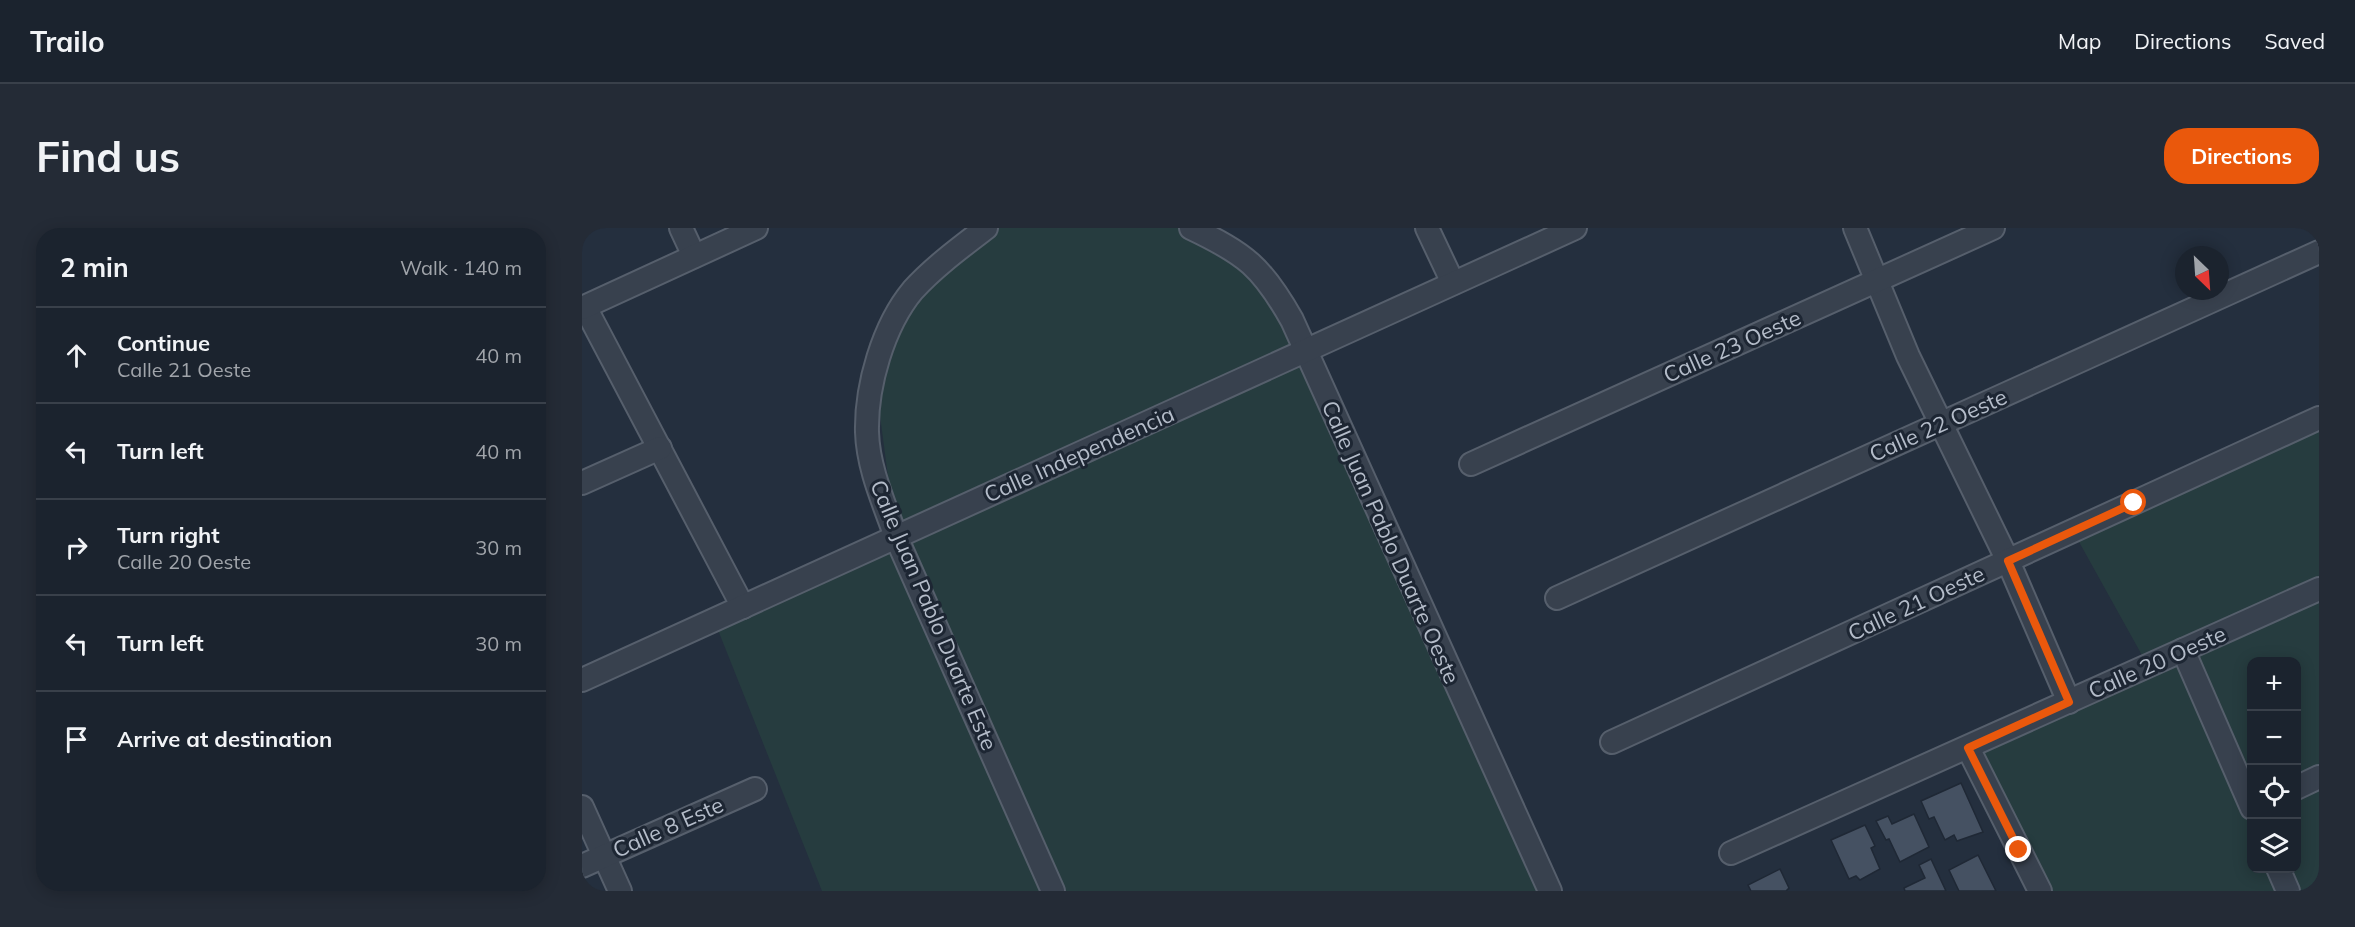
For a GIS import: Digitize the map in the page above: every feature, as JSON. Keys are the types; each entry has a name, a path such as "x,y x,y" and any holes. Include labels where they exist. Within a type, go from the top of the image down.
{"street":[{"path":"681,228 694,256"},
{"path":"743,607 584,308 756,228"},
{"name":"Calle Juan Pablo Duarte Este","path":"986,228 956,251 913,291 890,326 874,370 867,432 876,482 896,537 1053,891"},
{"name":"Calle Juan Pablo Duarte Oeste","path":"1191,228 1244,255 1272,286 1305,351 1550,891"},
{"path":"1427,228 1454,283"},
{"name":"Calle Independencia","path":"582,680 1575,228"},
{"path":"1855,228 1908,356 2008,561 2069,702"},
{"name":"Calle 23 Oeste","path":"1471,464 1993,228"},
{"name":"Calle 22 Oeste","path":"1557,598 2319,252"},
{"name":"Calle 21 Oeste","path":"1612,742 2319,418"},
{"path":"582,483 660,448"},
{"name":"Calle 20 Oeste","path":"1731,853 2319,589"},
{"path":"2182,650 2247,797"},
{"path":"1968,748 2040,891"},
{"path":"2301,786 2319,777"},
{"name":"Calle 8 Este","path":"582,866 755,789"},
{"path":"582,807 620,891"},
{"path":"2280,873 2288,891"}],"green space":[{"path":"986,228 1192,228 1272,286 1550,891 822,891 714,620 896,537 874,370 890,326"},
{"path":"2319,412 2319,891 2040,891 1968,748 2148,666 2073,531"}],"building":[{"path":"1961,783 1983,832 1957,841 1954,835 1945,840 1934,817 1929,819 1921,801"},
{"path":"1914,814 1929,847 1900,862 1889,839 1886,840 1876,821 1888,816 1892,824"},
{"path":"1865,825 1875,846 1871,848 1880,869 1860,880 1856,876 1849,879 1831,840"},
{"path":"1978,855 1996,891 1959,891 1949,870"},
{"path":"1931,859 1946,891 1905,891 1904,888 1925,878 1919,865"},
{"path":"1780,869 1789,888 1786,891 1751,891 1748,885"}],"route":[{"path":"2019,850 1968,748 2069,702 2008,561 2134,503"}]}
